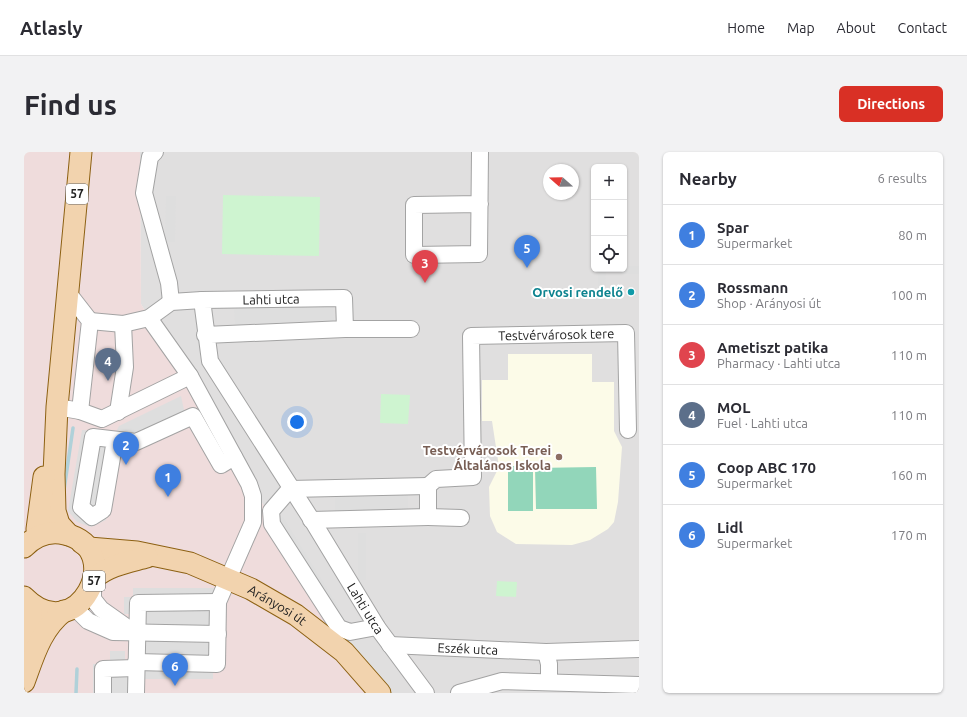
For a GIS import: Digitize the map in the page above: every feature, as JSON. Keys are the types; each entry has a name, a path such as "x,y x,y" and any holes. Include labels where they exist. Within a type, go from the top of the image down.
{"main road":[{"name":"57","path":"24,682 45,630 53,620 82,602 93,582 95,570 91,555 59,524 55,511 54,474 57,407 69,294 81,153"},
{"name":"57","path":"31,542 37,529 41,491 57,407"},
{"name":"57","path":"31,542 53,532 75,539"},
{"name":"Arányosi út","path":"75,539 89,548 137,552 190,563 229,579 281,605 344,652 380,693"},
{"path":"93,582 100,572 111,567 152,555"},
{"name":"57","path":"27,600 46,611 69,609"},
{"name":"57","path":"24,682 30,636 27,600"}],"street":[{"path":"155,152 150,157 144,193 169,283 171,302"},
{"path":"480,152 480,204 479,254 414,255 414,205 480,204"},
{"path":"69,294 90,322 80,411"},
{"name":"Lahti utca","path":"345,329 344,298 202,300 210,361 377,627 426,693"},
{"path":"90,322 123,324 149,318 171,302 202,300"},
{"path":"103,693 103,669 136,665 218,664 218,602 253,522 252,496 249,484 190,376 149,318"},
{"path":"118,412 126,367 123,324"},
{"path":"206,335 345,329 411,329"},
{"name":"Testvérvárosok tere","path":"428,486 436,479 480,478 471,336 626,333 628,430"},
{"path":"57,407 80,411 102,419 190,376"},
{"path":"102,419 108,439 136,442 193,416 220,465 234,457"},
{"path":"377,627 350,632 339,628 272,524 271,511 290,489 428,486 428,517"},
{"path":"311,520 428,517 461,518"},
{"path":"93,582 93,599 101,609 136,633"},
{"path":"136,693 136,633 138,603 218,602"},
{"path":"69,609 88,621 113,632 218,634"},
{"name":"Eszék utca","path":"390,645 546,652 639,649"},
{"path":"546,652 549,664 549,682"},
{"path":"459,693 502,681 549,682 631,688"}],"shaded area":[{"path":"24,152 140,152 141,304 378,693 24,693"},
{"path":"140,152 639,152 639,693 378,693 141,304"},
{"path":"166,196 176,196 175,242 165,242"},
{"path":"627,266 639,266 639,274 621,274 621,272 627,272"},
{"path":"598,272 606,272 605,294 598,294"},
{"path":"333,306 334,321 235,324 234,309"},
{"name":"Testvérvárosok Terei Általános Iskola","path":"508,354 592,354 592,382 614,382 614,431 622,447 618,502 614,522 608,529 590,540 572,545 516,544 497,532 490,516 489,487 499,467 492,421 482,421 482,380 508,380"},
{"path":"181,396 187,424 139,448 118,449 106,520 91,527 77,522 68,511 82,430 116,432 119,426"},
{"path":"408,493 408,510 335,511 335,494"},
{"path":"283,517 341,611 334,616 276,522"},
{"path":"358,533 366,533 366,580 358,580"},
{"path":"133,588 214,588 213,679 140,679 140,693 93,693 93,664 110,664 110,651 125,651 125,661 132,661 132,614 124,614 124,597 133,597"},
{"path":"420,656 517,656 517,660 420,660"}],"green space":[{"path":"223,195 320,197 319,256 222,254"},
{"path":"381,394 410,395 408,424 380,423"},
{"path":"508,466 533,466 533,511 508,511"},
{"path":"596,467 597,509 536,509 535,468"},
{"path":"497,581 517,582 516,597 496,596"}],"waterway":[{"path":"64,490 73,428"},
{"path":"76,693 77,669"}],"place":[{"name":"Coop ABC 170","path":"527,268"},
{"name":"Ametiszt patika","path":"425,283"},
{"name":"Orvosi rendelő","path":"631,292"},
{"name":"MOL","path":"108,381"},
{"name":"Testvérvárosok Terei Általános Iskola","path":"559,457"},
{"name":"Rossmann","path":"126,465"},
{"name":"Spar","path":"168,497"},
{"name":"Lidl","path":"175,686"}]}
